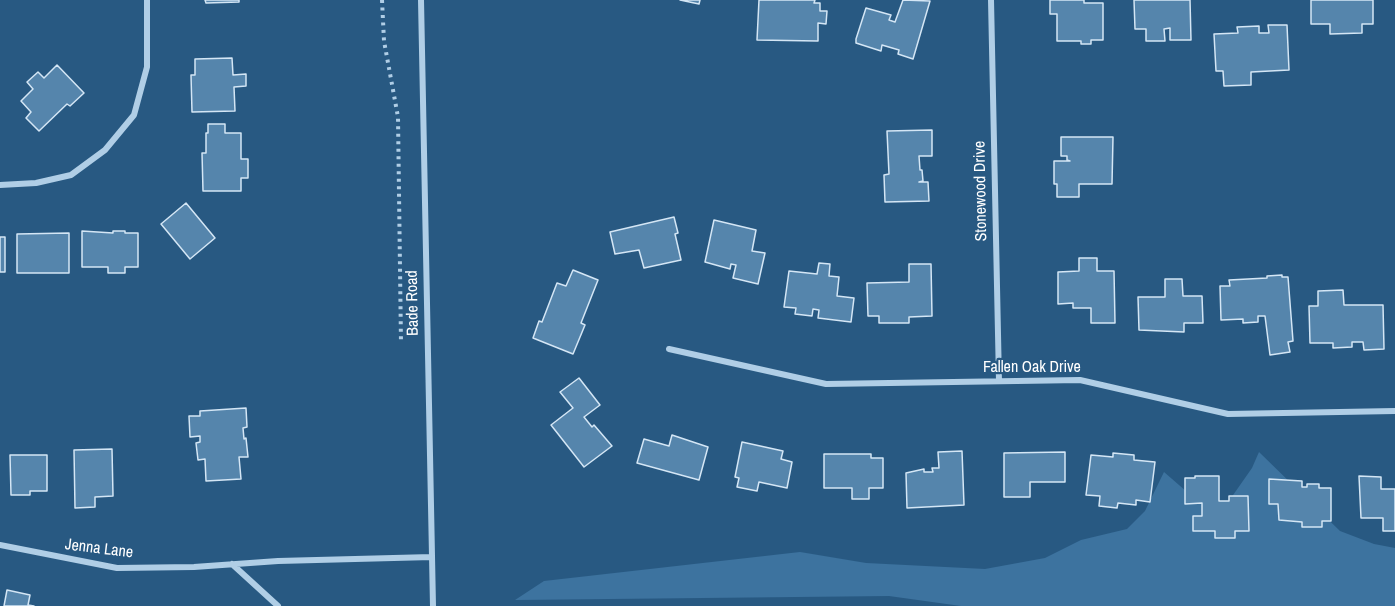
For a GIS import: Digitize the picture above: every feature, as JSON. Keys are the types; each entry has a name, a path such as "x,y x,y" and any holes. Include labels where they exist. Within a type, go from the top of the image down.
{"street":[{"path":"0,185 36,183 71,175 105,150 127,124 134,115 147,67 147,0"},
{"name":"Bade Road","path":"421,0 433,606"},
{"name":"Stonewood Drive","path":"991,0 999,381"},
{"name":"Fallen Oak Drive","path":"669,349 826,384 1080,380 1228,414 1395,411"},
{"name":"Jenna Lane","path":"0,545 117,568 432,557"},
{"path":"232,564 278,606"}],"path":[{"path":"382,0 384,41 398,117 401,343"}],"shaded area":[{"path":"1259,452 1340,531 1374,544 1395,548 1395,606 961,606 889,596 515,600 544,581 800,552 866,563 985,569 1045,558 1081,540 1127,529 1145,511 1164,472 1217,518 1252,468"}],"building":[{"path":"205,0 239,0 239,2 206,3"},
{"path":"680,0 700,0 699,4"},
{"path":"759,0 815,0 814,3 820,3 820,11 827,11 826,24 818,23 818,41 757,40"},
{"path":"903,0 930,1 913,59 898,54 899,50 882,45 881,51 856,43 866,8 891,15 889,20 895,22"},
{"path":"1050,0 1084,0 1084,3 1103,3 1103,40 1091,40 1091,44 1081,44 1081,41 1057,41 1057,14 1050,14"},
{"path":"1134,0 1190,0 1191,40 1170,40 1170,28 1164,29 1165,41 1146,41 1146,29 1135,29"},
{"path":"1311,0 1373,0 1373,24 1362,24 1362,33 1330,34 1330,24 1311,24"},
{"path":"1268,25 1287,25 1289,70 1251,72 1251,85 1224,86 1223,71 1216,71 1214,34 1238,33 1237,27 1259,26 1259,33 1269,33"},
{"path":"232,58 233,75 246,74 246,86 234,87 235,111 192,112 191,75 195,75 195,59"},
{"path":"57,65 84,93 70,106 67,104 39,131 26,118 31,112 21,101 33,89 27,82 38,72 44,78"},
{"path":"208,124 225,124 225,133 241,133 241,159 248,159 248,178 241,178 241,191 203,191 202,153 206,153"},
{"path":"932,130 932,156 919,156 923,181 919,182 928,182 929,201 885,202 884,175 889,174 887,131"},
{"path":"1061,137 1113,137 1112,184 1079,184 1079,197 1057,197 1057,184 1054,184 1054,161 1070,161 1067,160 1067,156 1061,156"},
{"path":"186,203 215,238 190,259 161,224"},
{"path":"674,217 681,260 644,268 639,250 615,254 610,232"},
{"path":"714,220 756,230 752,251 765,253 758,284 733,278 736,265 731,264 730,269 705,262"},
{"path":"82,231 138,233 138,267 125,267 125,273 108,273 108,267 82,267"},
{"path":"69,233 69,273 17,273 17,234"},
{"path":"0,237 5,237 5,272 0,272"},
{"path":"1079,258 1097,258 1097,271 1114,271 1115,323 1091,323 1091,308 1073,308 1073,303 1058,304 1058,272 1079,271"},
{"path":"819,263 830,264 829,276 839,277 837,296 854,298 851,322 818,318 819,310 813,309 812,316 795,314 796,308 784,307 789,271 817,274"},
{"path":"909,264 931,264 932,316 909,317 909,323 879,323 879,316 868,316 867,283 909,282"},
{"path":"573,270 598,280 581,323 585,325 573,354 533,338 539,321 542,322 557,283 566,286"},
{"path":"1282,275 1282,277 1288,277 1293,341 1288,342 1290,352 1270,355 1265,316 1258,316 1258,322 1243,323 1243,319 1221,320 1220,286 1230,286 1229,280"},
{"path":"1165,279 1182,279 1183,296 1202,296 1203,323 1184,323 1184,332 1139,330 1138,297 1165,297"},
{"path":"1343,290 1344,305 1383,305 1384,349 1364,350 1363,342 1352,342 1352,347 1333,348 1333,343 1310,343 1309,306 1318,306 1318,291"},
{"path":"579,378 600,405 584,417 612,446 584,467 551,425 573,408 560,392"},
{"path":"246,408 247,427 243,428 248,457 239,457 241,479 206,481 205,459 198,460 196,443 200,442 200,436 190,437 189,416 200,416 200,411"},
{"path":"672,435 708,447 699,480 637,463 644,439 669,446"},
{"path":"742,442 783,451 781,459 792,462 787,488 759,482 757,491 737,487 739,478 735,477"},
{"path":"112,449 113,496 95,497 95,507 75,508 74,450"},
{"path":"962,451 964,505 907,508 906,473 924,469 924,472 933,472 932,468 939,468 938,452"},
{"path":"1065,452 1065,482 1030,482 1030,497 1004,497 1004,453"},
{"path":"1113,453 1134,455 1134,460 1155,462 1150,502 1136,500 1136,505 1118,503 1117,508 1099,506 1100,496 1086,495 1091,455 1113,457"},
{"path":"824,454 871,454 871,458 883,458 883,488 869,488 869,499 852,499 852,488 824,488"},
{"path":"10,455 47,455 47,491 30,491 30,495 11,495"},
{"path":"1195,476 1219,476 1219,501 1229,501 1229,496 1248,496 1249,531 1235,531 1235,538 1215,538 1215,531 1193,531 1193,516 1202,516 1202,503 1185,504 1185,478 1195,478"},
{"path":"1359,476 1381,477 1381,489 1395,489 1395,531 1383,531 1383,518 1361,518"},
{"path":"1269,479 1302,481 1302,487 1307,487 1307,484 1319,484 1319,488 1331,488 1331,521 1322,521 1322,527 1302,527 1302,522 1279,520 1278,504 1269,504"},
{"path":"7,590 30,595 28,605 34,606 4,606"}]}
